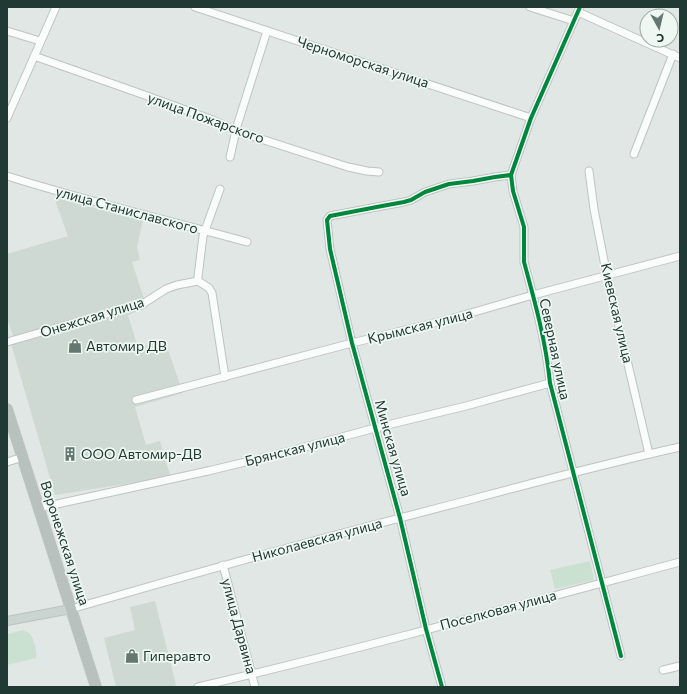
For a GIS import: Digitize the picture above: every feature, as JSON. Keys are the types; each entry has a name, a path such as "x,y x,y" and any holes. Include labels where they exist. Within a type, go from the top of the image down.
{"highway":[{"name":"Воронежская улица","path":"7,408 40,508 58,572 96,687"}],"main road":[{"path":"7,621 71,608"}],"street":[{"path":"7,118 56,7"},
{"name":"Черноморская улица","path":"195,7 531,118"},
{"path":"530,7 574,21"},
{"path":"579,10 680,58"},
{"name":"Северная улица","path":"579,10 531,118 512,175 513,191 524,227 524,262 543,335 550,383 620,656"},
{"path":"7,31 40,41"},
{"path":"230,157 239,119 267,31"},
{"path":"634,154 672,54"},
{"name":"улица Пожарского","path":"34,56 213,120 236,131 348,168 379,172"},
{"name":"Киевская улица","path":"589,172 594,209 607,275 649,454"},
{"name":"Минская улица","path":"442,687 426,629 400,518 352,343 330,249 327,220 330,216 411,200 425,192 449,184 512,175"},
{"name":"улица Станиславского","path":"7,176 58,192 247,242"},
{"path":"220,189 204,231 198,281 209,288 212,293 225,377"},
{"name":"Крымская улица","path":"136,400 352,343 450,319 533,295 680,256"},
{"name":"Онежская улица","path":"7,342 141,305 166,289 177,285 198,281"},
{"name":"Брянская улица","path":"40,508 208,471 294,450 550,383"},
{"name":"Николаевская улица","path":"71,608 223,565 400,518 680,447"},
{"path":"7,462 23,457"},
{"name":"Поселковая улица","path":"198,687 680,562"},
{"name":"улица Дарвина","path":"223,565 255,687"},
{"path":"663,670 680,666"}],"shaded area":[{"name":"Автомир ДВ","path":"57,198 143,220 137,247 140,260 132,262 147,308 128,315 138,348 160,341 161,345 166,344 183,393 135,407 146,445 160,441 170,475 150,480 55,495 12,347 13,336 7,318 7,254 68,236 56,203"},
{"path":"155,601 176,685 170,687 116,687 104,638 135,630 130,607"}],"green space":[{"path":"590,561 594,580 555,589 550,570"},
{"path":"24,630 30,634 33,639 36,649 36,658 7,665 7,634"}],"cycle path":[{"path":"580,7 531,118 511,175 513,191 524,227 524,262 543,337 550,383 621,656"},
{"path":"442,687 426,629 400,518 352,343 330,249 327,220 330,216 411,200 425,192 449,184 511,175"}],"place":[{"name":"Автомир ДВ","path":"75,346"},
{"name":"ООО Автомир-ДВ","path":"70,454"},
{"name":"Гиперавто","path":"132,656"}]}
